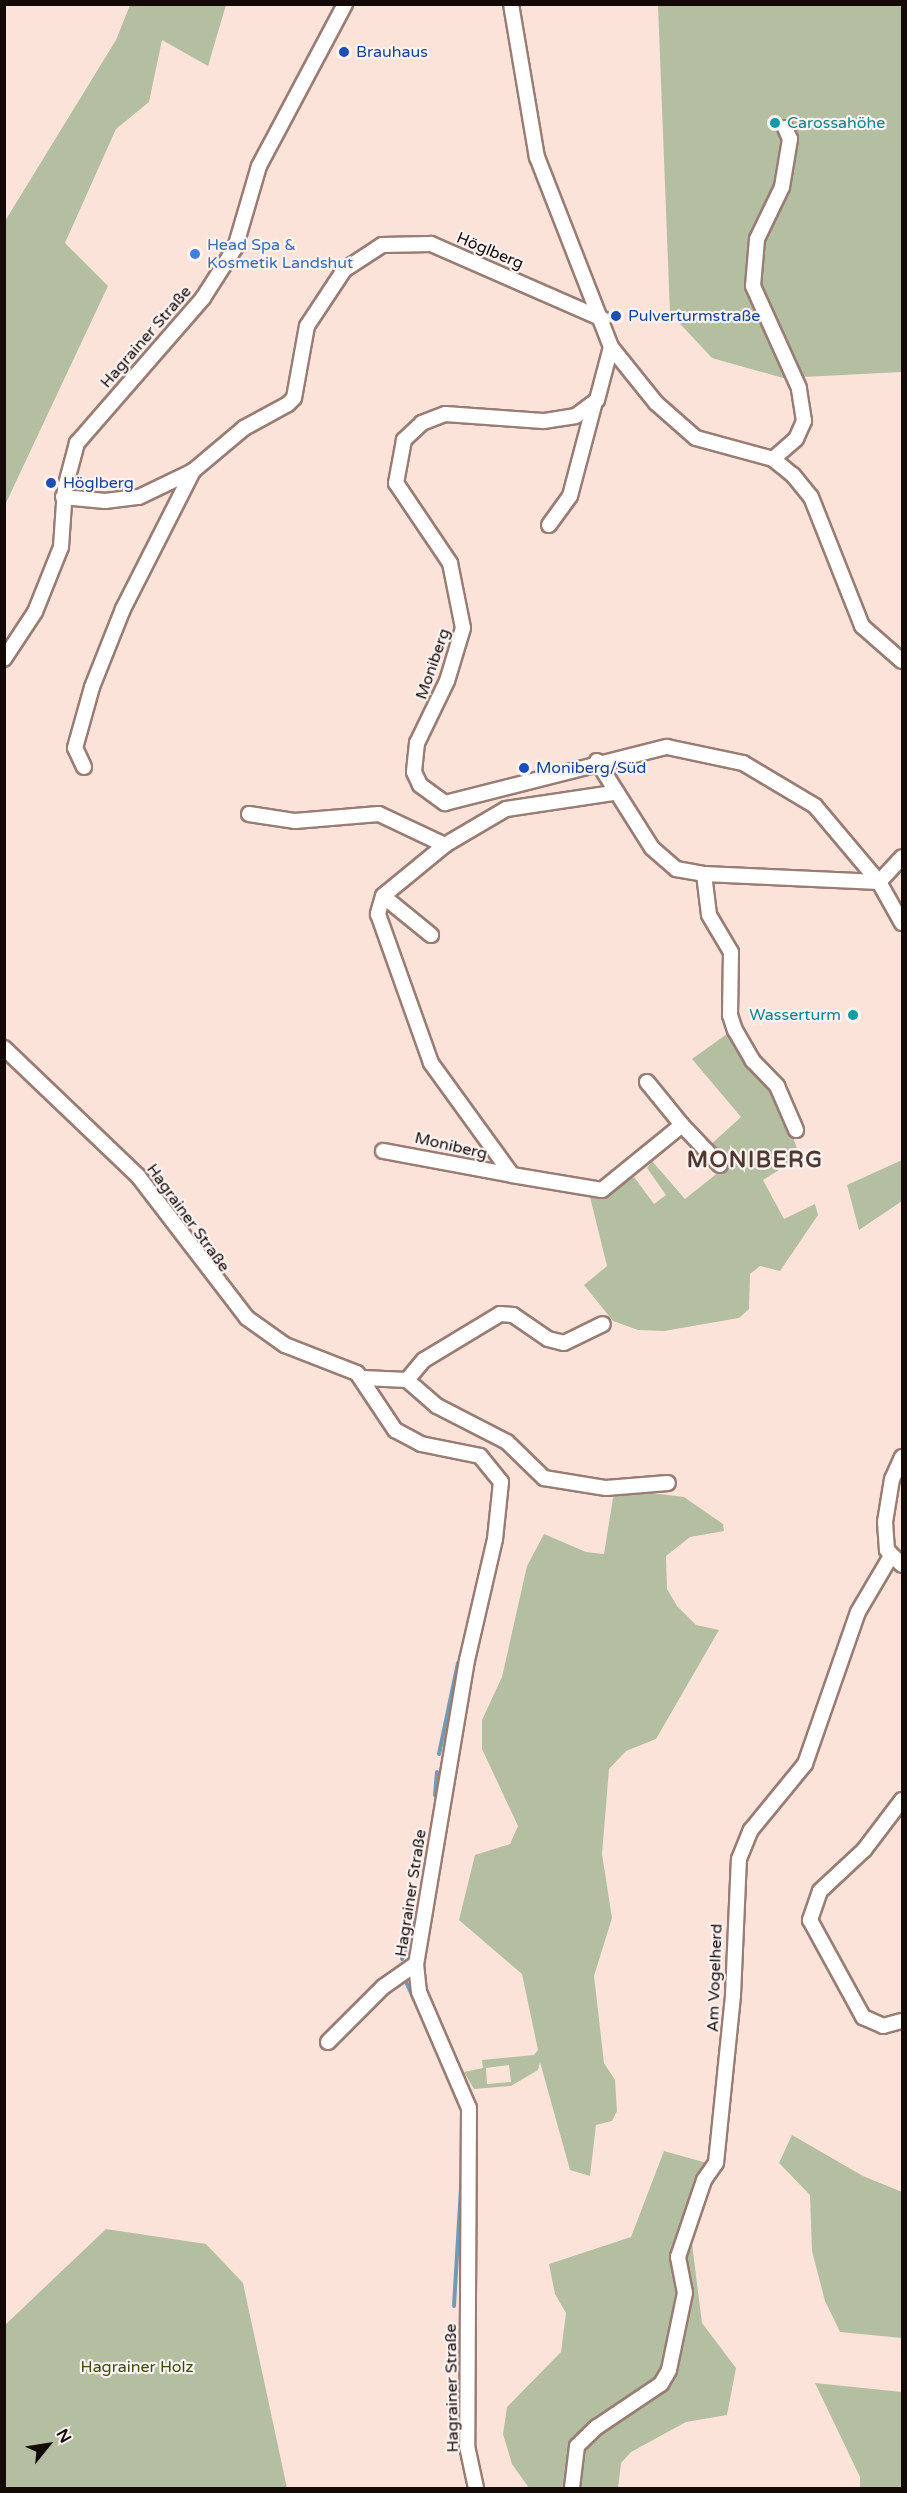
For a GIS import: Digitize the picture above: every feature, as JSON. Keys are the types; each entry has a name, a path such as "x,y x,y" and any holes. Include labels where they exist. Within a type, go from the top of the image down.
{"street":[{"name":"Hagrainer Straße","path":"4,659 47,587 61,547 63,496 77,443 203,298 235,248 260,166 345,4"},
{"path":"511,4 537,157 603,319 611,347 656,403 696,438 773,459 811,497 862,626 903,661"},
{"path":"773,459 796,439 804,421 798,388 753,286 757,239 783,179 790,139 785,128"},
{"name":"Höglberg","path":"63,496 125,501 193,471 244,428 294,398 307,326 344,270 382,246 431,244 603,319"},
{"path":"549,525 570,496 611,347"},
{"name":"Moniberg","path":"597,400 576,416 543,421 446,414 422,423 404,440 395,470 405,501 430,529 450,563 462,616 447,681 417,743 414,772 420,785 445,803 597,761 667,747 743,763 815,806 879,882 903,923"},
{"name":"Höglberg","path":"84,768 75,748 92,687 123,609 193,471"},
{"path":"597,761 613,793 652,848 676,869 704,874 879,882 903,857"},
{"path":"431,935 383,897 445,845 506,808 613,793"},
{"path":"249,814 295,821 379,814 445,845"},
{"path":"704,874 709,915 730,952 730,1015 735,1030 753,1061 777,1086 796,1130"},
{"name":"Moniberg","path":"383,897 378,914 431,1063 502,1154 512,1174"},
{"name":"Hagrainer Straße","path":"4,1048 138,1176 247,1318 285,1345 348,1367 363,1378 395,1430 422,1444 480,1456 496,1472 503,1494 467,1660 416,1964 419,1992 469,2108 467,2446 476,2488"},
{"path":"647,1082 682,1125 720,1165"},
{"name":"Moniberg","path":"383,1150 602,1191 682,1125"},
{"path":"603,1324 564,1342 548,1339 513,1314 500,1314 424,1360 407,1380 437,1406 507,1442 544,1478 606,1488 668,1483"},
{"name":"Hagrainer Straße","path":"363,1378 407,1380"},
{"path":"903,1457 888,1497 891,1556 903,1565"},
{"name":"Am Vogelherd","path":"572,2488 577,2446 597,2427 661,2384 669,2370 684,2293 678,2257 704,2180 716,2163 733,1995 734,1909 744,1843 805,1764 858,1612 891,1556"},
{"path":"903,1800 864,1850 820,1891 810,1920 863,2017 883,2026 903,2021"},
{"path":"328,2042 383,1987 416,1964"},
{"path":"733,1995 743,2010"}],"green space":[{"path":"130,5 226,5 208,66 162,40 149,102 116,129 65,243 108,286 5,505 5,221 116,40"},
{"path":"658,5 902,5 902,372 783,378 712,358 670,313"},
{"path":"731,1031 743,1056 781,1103 800,1157 763,1180 784,1219 815,1204 818,1215 780,1271 760,1266 750,1274 749,1309 739,1318 664,1331 638,1330 613,1321 584,1285 607,1266 589,1193 609,1194 634,1177 654,1204 666,1195 647,1168 652,1161 685,1199 725,1167 709,1146 741,1117 692,1059"},
{"path":"902,1160 902,1201 859,1230 847,1185"},
{"path":"628,1490 684,1497 723,1524 724,1531 690,1537 666,1556 667,1589 677,1606 696,1625 719,1630 656,1739 626,1751 609,1769 602,1854 612,1918 594,1976 604,2063 615,2080 617,2111 612,2121 596,2125 590,2176 570,2170 540,2062 538,2070 511,2086 474,2089 464,2072 483,2068 482,2060 534,2055 538,2050 522,1974 459,1920 475,1855 510,1844 518,1826 482,1749 482,1720 502,1677 527,1566 544,1534 586,1552 604,1554 613,1498","holes":["509,2065 511,2082 487,2084 486,2068"]},
{"path":"792,2135 863,2176 902,2192 902,2338 840,2332 825,2301 812,2251 810,2195 779,2163"},
{"path":"664,2151 707,2163 696,2195 692,2244 702,2323 736,2368 727,2415 686,2422 631,2452 621,2463 618,2488 529,2488 512,2464 503,2434 507,2407 561,2352 566,2313 555,2294 549,2264 631,2237"},
{"name":"Hagrainer Holz","path":"106,2229 206,2244 243,2283 287,2488 5,2488 5,2325"},
{"path":"815,2383 902,2392 902,2488 860,2488 860,2477"}],"waterway":[{"path":"439,1754 458,1663"},
{"path":"435,1795 437,1772"},
{"path":"402,1959 419,1912"},
{"path":"406,1982 434,2042"},
{"path":"454,2306 462,2172"}],"place":[{"name":"Brauhaus","path":"344,52"},
{"name":"Carossahöhe","path":"775,123"},
{"name":"Head Spa & Kosmetik Landshut","path":"195,254"},
{"name":"Pulverturmstraße","path":"616,316"},
{"name":"Höglberg","path":"51,483"},
{"name":"Moniberg/Süd","path":"524,768"},
{"name":"Wasserturm","path":"853,1015"}],"district":[{"name":"MONIBERG","path":"755,1161"}]}
